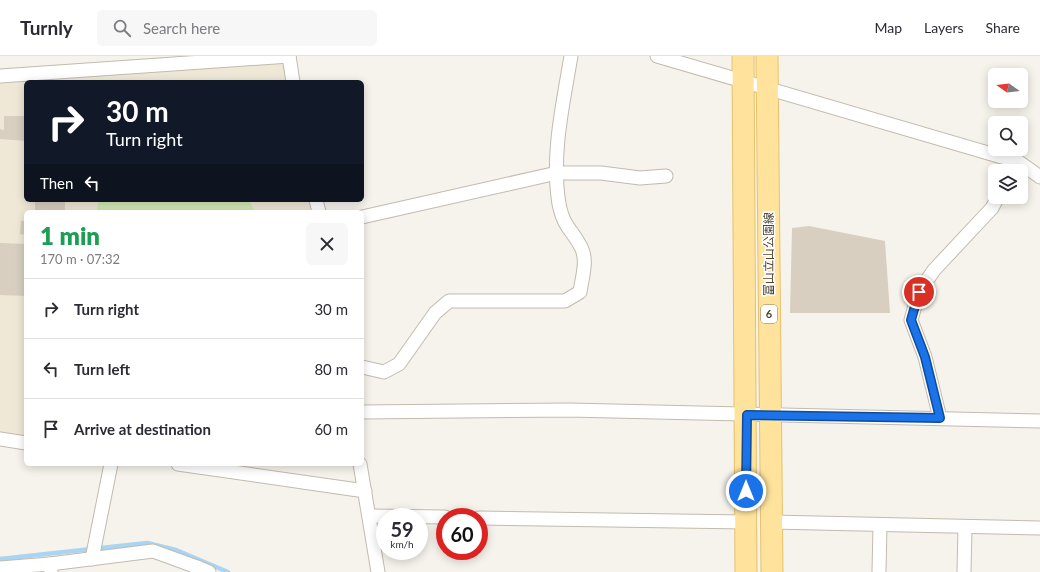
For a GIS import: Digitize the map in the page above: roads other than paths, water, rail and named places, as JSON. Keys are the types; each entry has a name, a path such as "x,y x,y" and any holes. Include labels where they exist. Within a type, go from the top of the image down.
{"main road":[{"name":"富山立山公園線","path":"743,56 747,415 746,572"},
{"name":"富山立山公園線","path":"767,56 772,572"}],"street":[{"path":"0,76 289,56 293,80"},
{"path":"364,367 384,372 399,364 435,313 449,301 564,301 580,292 585,267 582,248 564,223 559,203 557,173 558,132 571,56"},
{"path":"657,56 743,80 1010,164"},
{"path":"1028,172 1040,177"},
{"path":"364,217 557,173 601,173 640,178 666,176"},
{"path":"940,418 925,357 911,320 919,292 934,270 994,204"},
{"path":"364,412 569,410 770,416 1040,421"},
{"path":"0,439 24,443"},
{"path":"92,559 111,466"},
{"path":"192,466 365,491"},
{"path":"360,466 378,572"},
{"path":"369,516 436,517"},
{"path":"488,518 746,522"},
{"path":"771,522 1040,528"},
{"path":"879,572 880,525"},
{"path":"964,572 965,527"},
{"path":"0,568 50,568 92,559 153,551 201,570"}],"waterway":[{"path":"0,559 147,543 176,550 228,572"}]}
